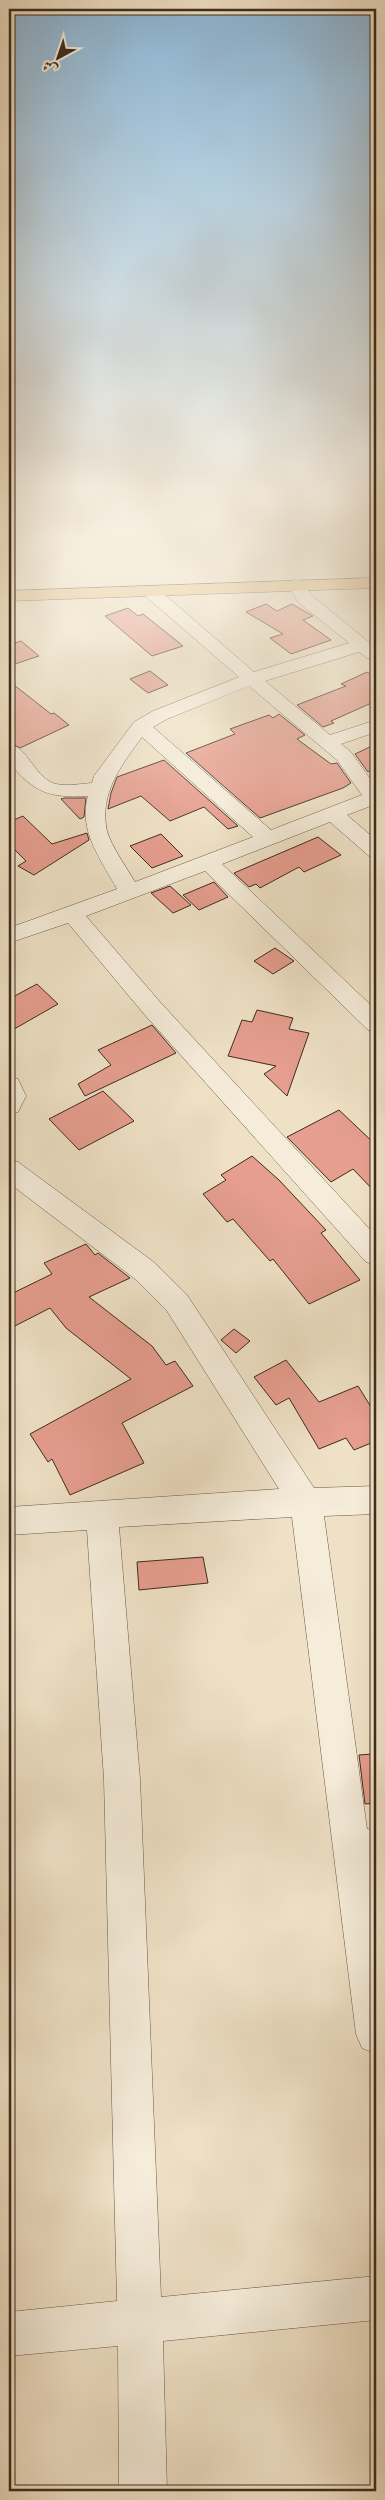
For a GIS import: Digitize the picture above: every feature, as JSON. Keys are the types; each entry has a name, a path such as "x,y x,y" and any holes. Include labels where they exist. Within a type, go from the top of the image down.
{"street":[{"path":"9,936 72,914 375,797 344,756 168,607"},
{"path":"315,607 369,650"},
{"path":"129,892 97,832 96,804 104,776 141,726 160,715 251,679 369,650"},
{"path":"141,726 267,838"},
{"path":"328,742 376,726"},
{"path":"9,750 36,783 49,790 100,789"},
{"path":"332,813 376,851"},
{"path":"207,861 376,1024"},
{"path":"72,914 152,1008 376,1254"},
{"path":"9,1085 13,1096 9,1106"},
{"path":"9,1169 145,1271 178,1302 306,1503 364,1847 376,2034"},
{"path":"9,1521 243,1504 376,1500"},
{"path":"102,1515 122,1779 140,2322 143,2491"},
{"path":"9,2334 376,2298"}],"building":[{"path":"259,607 270,607 277,611 286,607 297,607 313,616 303,620 331,640 291,654 270,638 283,634 246,612"},
{"path":"128,608 138,616 143,614 183,646 152,656 105,616"},
{"path":"21,641 39,656 9,666 9,645"},
{"path":"150,671 168,685 148,693 130,679"},
{"path":"367,672 376,678 376,701 331,721 334,723 323,727 297,705 346,686 341,684"},
{"path":"9,681 51,714 54,713 69,725 20,748 9,742"},
{"path":"279,714 305,735 297,739 331,764 337,763 351,783 343,788 260,818 186,753 235,734 230,729 269,715 273,718"},
{"path":"376,744 376,766 368,772 355,754"},
{"path":"164,760 238,826 228,829 204,807 170,821 141,796 108,809 117,777"},
{"path":"86,798 84,817 80,819 61,799"},
{"path":"23,816 52,844 87,833 89,840 34,875 18,866 26,861 9,844 9,822"},
{"path":"161,834 183,856 152,868 130,846"},
{"path":"318,837 341,855 304,872 299,867 260,888 256,884 249,887 234,873"},
{"path":"214,882 228,897 199,910 183,895"},
{"path":"170,886 191,905 173,913 151,893"},
{"path":"275,948 294,961 273,974 254,961"},
{"path":"37,984 58,1004 9,1032 9,999"},
{"path":"257,1010 293,1018 289,1029 309,1033 287,1096 264,1074 276,1066 228,1056 242,1020 252,1022"},
{"path":"152,1025 176,1053 85,1096 78,1084 111,1065 98,1050"},
{"path":"103,1091 134,1121 79,1150 49,1119"},
{"path":"339,1110 376,1145 376,1193 353,1169 331,1182 287,1137"},
{"path":"252,1156 279,1180 326,1230 321,1233 360,1280 309,1304 273,1259 270,1261 233,1219 227,1222 203,1194 226,1180 221,1175"},
{"path":"86,1244 95,1255 98,1253 130,1278 89,1297 152,1346 166,1365 175,1361 193,1386 122,1423 144,1463 70,1495 52,1459 48,1462 30,1434 131,1379 66,1328 50,1308 9,1329 9,1295 52,1274 44,1263"},
{"path":"234,1329 250,1341 236,1353 221,1340"},
{"path":"286,1360 319,1402 358,1386 376,1415 376,1441 354,1450 346,1438 319,1449 289,1398 276,1405 254,1377"},
{"path":"203,1557 208,1583 139,1590 137,1562"},
{"path":"372,1754 376,1803 365,1804 359,1755"}]}
